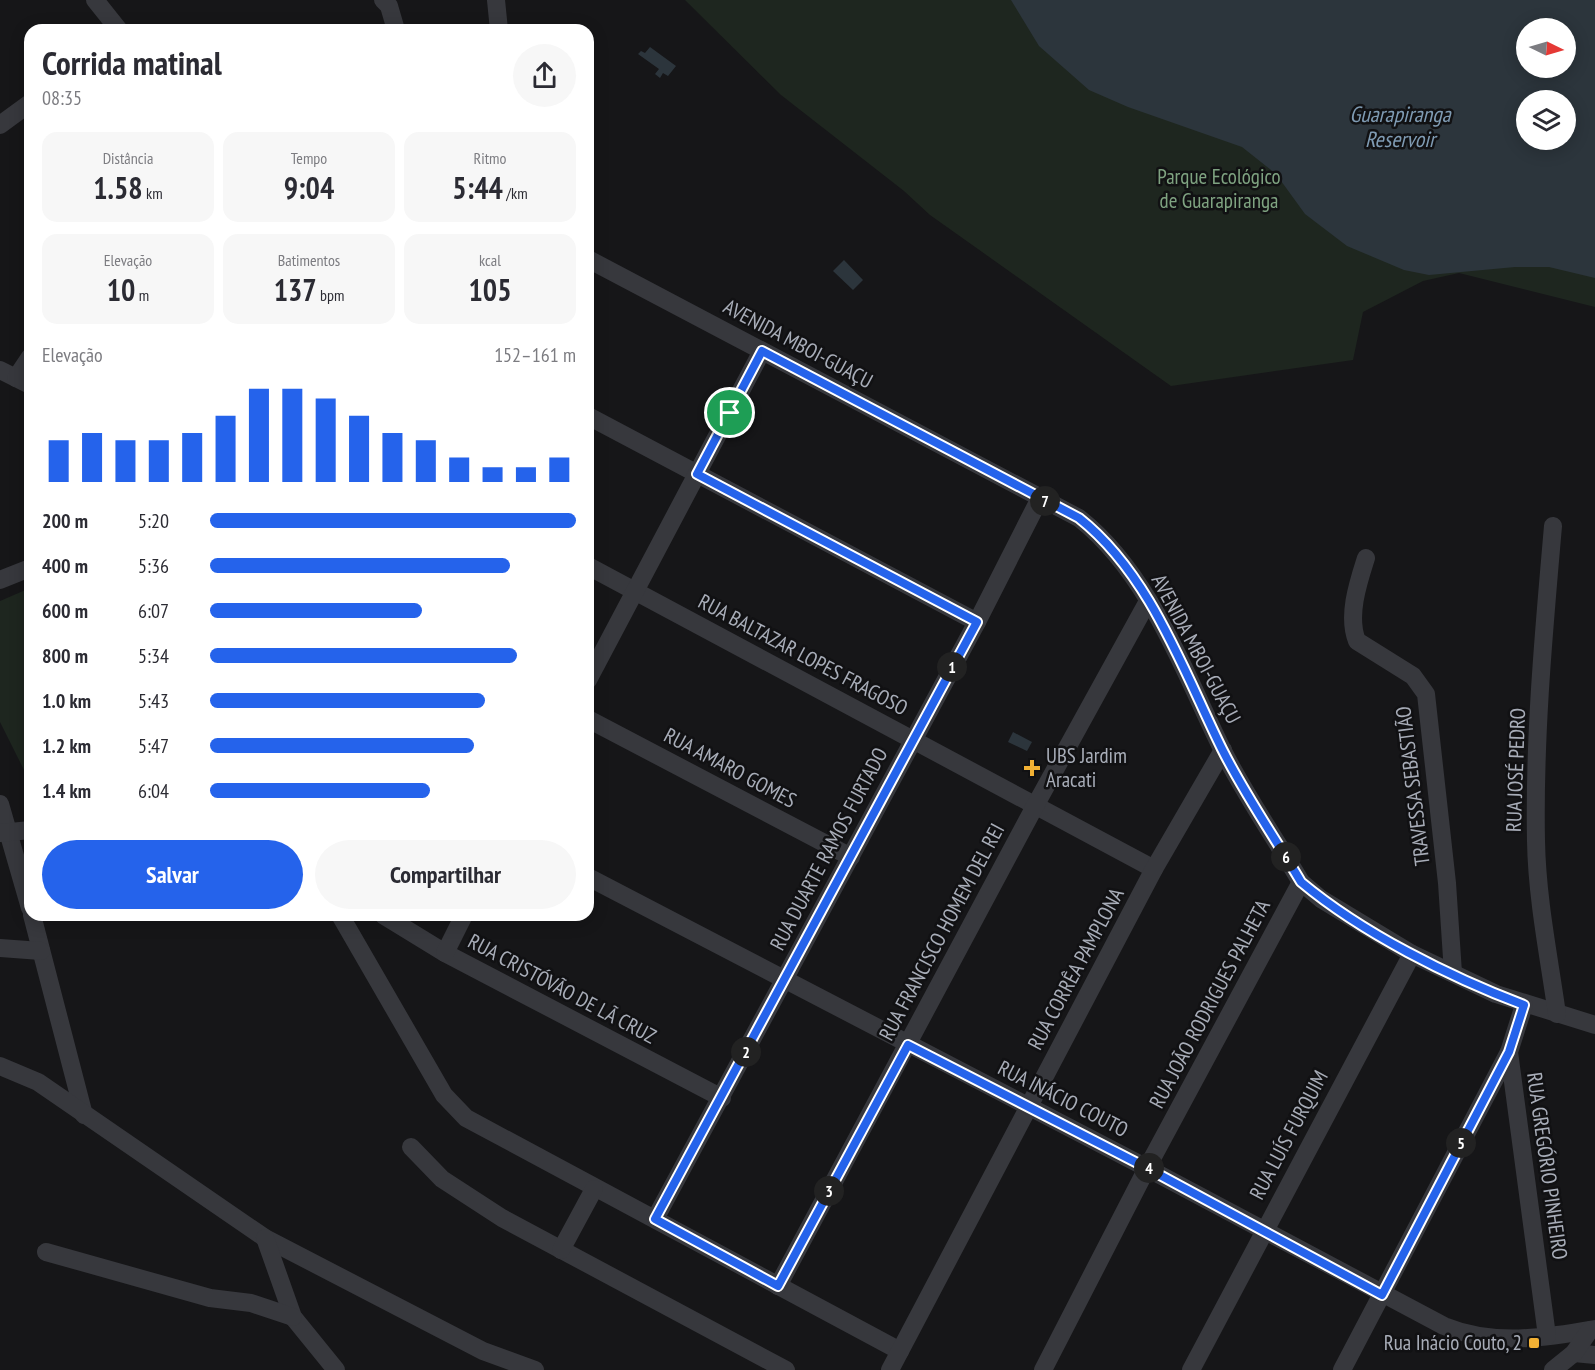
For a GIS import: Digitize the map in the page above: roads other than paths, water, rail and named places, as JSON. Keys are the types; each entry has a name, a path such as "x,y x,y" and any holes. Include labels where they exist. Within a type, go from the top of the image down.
{"street":[{"path":"95,0 113,24"},
{"path":"383,0 389,6 394,24"},
{"path":"496,0 498,24"},
{"path":"0,124 24,107"},
{"name":"AVENIDA MBOI-GUAÇU","path":"594,262 1079,518 1104,540 1148,601 1223,750 1301,882 1321,899 1412,954 1524,1005 1595,1025"},
{"path":"594,669 762,351"},
{"path":"15,378 24,365"},
{"path":"594,419 977,622"},
{"name":"RUA DUARTE RAMOS FURTADO","path":"655,1219 977,622 1040,498"},
{"name":"RUA JOSÉ PEDRO","path":"1553,526 1538,739 1536,841 1538,878 1557,1014"},
{"name":"TRAVESSA SEBASTIÃO","path":"1366,558 1356,587 1354,622 1357,641 1413,676 1426,694 1447,883 1453,973"},
{"name":"RUA BALTAZAR LOPES FRAGOSO","path":"594,569 1154,869"},
{"path":"0,580 24,570"},
{"name":"RUA FRANCISCO HOMEM DEL REI","path":"778,1286 1035,806 1148,601"},
{"name":"RUA AMARO GOMES","path":"594,722 851,857"},
{"name":"RUA CORRÊA PAMPLONA","path":"890,1370 1154,869 1223,750"},
{"path":"0,804 4,833 24,891"},
{"path":"4,833 24,831"},
{"name":"RUA INÁCIO COUTO","path":"594,880 1147,1168 1382,1295 1464,1334 1497,1340 1592,1329"},
{"name":"RUA JOÃO RODRIGUES PALHETA","path":"1043,1370 1147,1168 1301,882"},
{"path":"34,921 84,1115"},
{"path":"343,921 444,1095 466,1118 594,1189 655,1219 900,1351"},
{"name":"RUA CRISTÓVÃO DE LÃ CRUZ","path":"393,921 445,953 722,1098"},
{"path":"445,953 461,921"},
{"path":"0,948 41,951"},
{"name":"RUA LUÍS FURQUIM","path":"1191,1370 1412,954"},
{"name":"RUA GREGÓRIO PINHEIRO","path":"1524,1005 1509,1052 1547,1336"},
{"path":"1342,1370 1509,1052"},
{"path":"0,1066 38,1082 265,1238 483,1351 535,1370"},
{"path":"411,1147 442,1179 502,1218 786,1370"},
{"path":"561,1250 594,1189"},
{"path":"265,1238 293,1317 336,1370"},
{"path":"46,1252 210,1298 251,1302 293,1317"},
{"path":"1553,1370 1574,1353 1592,1329"},
{"path":"1574,1353 1595,1355"}],"water":[{"name":"Guarapiranga Reservoir","path":"1011,0 1595,0 1595,278 1549,267 1515,267 1429,275 1404,270 1347,246 1305,214 1276,174 1242,147 1128,107 1089,90 1039,46"},
{"path":"650,47 676,66 668,76 663,73 660,78 655,74 659,69 638,54 641,51 645,53"},
{"path":"844,260 863,280 853,290 833,271"},
{"path":"1013,732 1032,742 1027,751 1008,742"}],"place":[{"name":"UBS Jardim Aracati","path":"1032,768"},
{"name":"Rua Inácio Couto, 2","path":"1534,1343"}],"park label":[{"name":"Parque Ecológico de Guarapiranga","path":"1219,189"}]}
